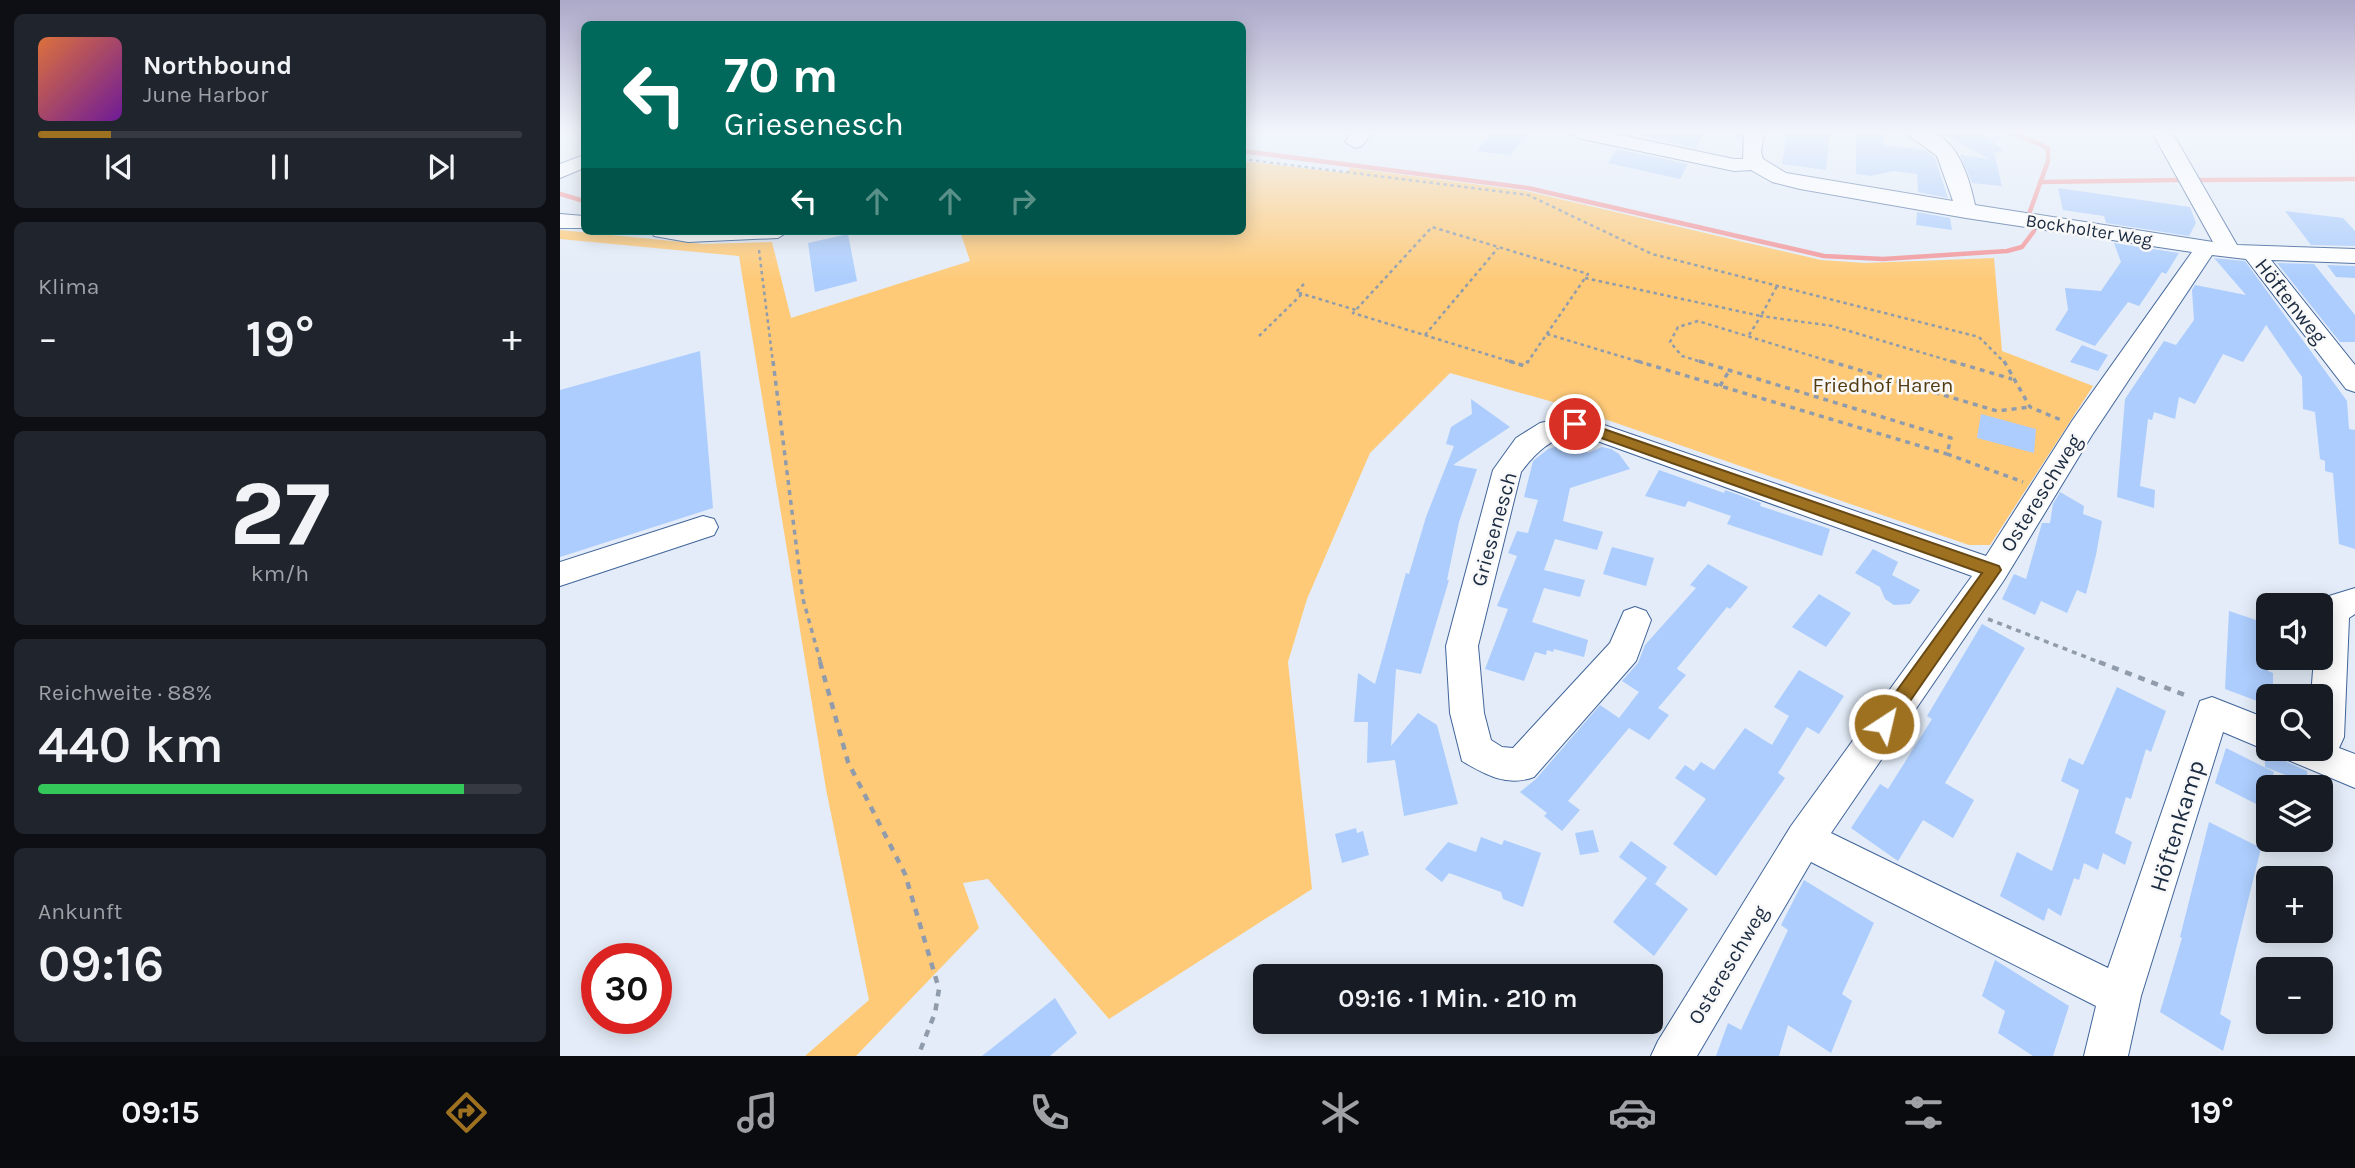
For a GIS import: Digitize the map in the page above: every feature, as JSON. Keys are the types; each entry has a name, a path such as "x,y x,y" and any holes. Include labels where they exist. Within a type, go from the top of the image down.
{"street":[{"name":"Bockholter Weg","path":"1795,181 1966,212 2229,250 2355,256"},
{"path":"1958,181 1966,212"},
{"name":"Höftenweg","path":"2189,181 2229,250 2355,383"},
{"path":"560,221 581,222"},
{"name":"Ostereschweg","path":"1673,1056 1804,839 1963,609 1993,570 2081,428 2229,250"},
{"name":"Griesenesch","path":"1634,620 1624,651 1521,765 1497,763 1475,750 1467,713 1462,646 1507,470 1526,445 1550,430 1575,424 1609,434 1993,570"},
{"path":"560,574 703,527"},
{"path":"2322,684 2333,616 2340,606 2355,601"},
{"path":"2212,712 2256,731"},
{"name":"Höftenkamp","path":"2106,1056 2120,996 2150,911 2212,712"},
{"path":"2333,756 2355,771"},
{"path":"1804,839 2120,996"}],"path":[{"path":"1419,181 1528,195 1652,254 1979,337 2004,362 2030,407"},
{"path":"1432,227 1499,247 1588,274 1525,366 1353,313 1432,227"},
{"path":"769,235 763,302 803,599 848,762 905,874 939,989 935,1013 918,1056"},
{"path":"1425,335 1499,247"},
{"path":"1586,278 1761,316 1832,326 2014,379"},
{"path":"1304,284 1296,292 1356,310"},
{"path":"1749,335 1777,286"},
{"path":"1259,336 1302,293"},
{"path":"1947,454 1951,438 1729,371 1675,351 1670,342 1672,332 1686,323 1698,321 1997,411 2030,407 2081,428"},
{"path":"1547,334 1947,454 2043,489"},
{"path":"1720,386 1729,371"},
{"path":"1963,609 2202,702 2212,712"}],"green space":[{"name":"Friedhof Haren","path":"1246,181 1452,181 1526,191 1821,260 1865,263 1994,258 2002,351 2093,386 1990,545 1969,545 1567,406 1450,373 1370,453 1307,599 1288,662 1312,889 1109,1019 988,879 963,883 979,928 856,1056 805,1056 869,1000 826,789 739,256 560,239 560,230 581,232 581,235 611,235 703,244 772,242 791,318 970,261 961,235 1246,235"}],"building":[{"path":"1917,181 1943,181 1948,198 1918,192"},
{"path":"2001,181 2002,186 1972,183"},
{"path":"2058,188 2190,207 2196,223 2189,236 2106,223 2104,216 2063,210"},
{"path":"2285,211 2343,218 2355,231 2355,246 2311,245"},
{"path":"1917,212 1950,218 1952,230 1916,225"},
{"path":"848,235 857,281 815,292 808,243"},
{"path":"2114,243 2179,253 2166,274 2162,272 2139,306 2128,302 2095,346 2055,330 2068,310 2065,288 2101,291 2121,262"},
{"path":"2214,258 2245,261 2347,401 2349,429 2355,430 2355,549 2339,544 2333,473 2325,471 2325,461 2320,459 2315,412 2303,409 2302,377 2266,325 2243,362 2223,354 2195,404 2179,397 2175,419 2154,412 2152,420 2148,419 2140,486 2155,490 2154,508 2117,497 2125,399 2164,341 2176,345 2194,320 2192,290 2195,285 2246,295"},
{"path":"2277,263 2314,264 2355,315 2355,342 2340,342"},
{"path":"2327,265 2355,266 2355,278 2336,277"},
{"path":"2082,345 2108,355 2098,371 2070,362"},
{"path":"700,351 713,508 560,557 560,390"},
{"path":"1471,399 1510,427 1453,465 1477,469 1459,522 1449,580 1421,674 1396,669 1391,746 1418,713 1437,725 1458,804 1404,816 1395,760 1367,763 1368,722 1354,722 1358,673 1375,684 1406,573 1409,574 1426,517 1454,446 1446,444 1451,427 1472,414"},
{"path":"1981,414 2036,429 2034,453 1977,438"},
{"path":"1578,440 1588,453 1602,447 1611,449 1619,454 1630,469 1570,488 1563,521 1603,532 1597,550 1555,539 1544,570 1585,580 1580,597 1544,588 1532,622 1588,640 1584,657 1554,649 1553,652 1547,650 1546,655 1535,652 1524,681 1485,669 1508,609 1497,606 1517,556 1508,553 1517,531 1528,533 1538,500 1524,497 1533,461 1548,449"},
{"path":"1659,470 1724,493 1725,490 1761,503 1760,506 1830,529 1822,556 1727,524 1731,516 1688,501 1685,507 1645,496"},
{"path":"2060,492 2084,506 2083,514 2102,521 2096,555 2086,594 2077,590 2067,613 2041,601 2035,615 2002,599 2014,574 2026,579 2042,523 2050,523 2053,504"},
{"path":"1612,547 1654,558 1646,586 1603,574"},
{"path":"1873,549 1898,562 1892,575 1920,590 1910,604 1894,605 1885,599 1880,587 1855,573"},
{"path":"1708,564 1748,587 1730,609 1727,607 1678,667 1677,669 1686,675 1658,708 1669,715 1649,740 1629,728 1568,801 1580,810 1562,831 1544,816 1547,813 1520,792 1536,779 1600,705 1619,718 1639,692 1622,681 1638,663 1645,645 1696,588 1690,585"},
{"path":"1819,594 1851,613 1826,647 1792,627"},
{"path":"2229,611 2256,620 2256,670 2273,673 2273,684 2256,684 2256,701 2225,689"},
{"path":"1982,624 2025,648 1945,783 1974,800 1953,838 1923,820 1898,861 1851,828 1880,784 1888,789 1932,719 1927,716"},
{"path":"1799,670 1844,696 1819,734 1807,727 1778,773 1785,778 1716,876 1673,844 1706,799 1675,778 1685,765 1694,771 1701,762 1714,770 1745,728 1772,745 1789,716 1774,707"},
{"path":"2117,687 2166,711 2151,752 2146,749 2131,799 2126,797 2115,833 2132,842 2125,865 2103,853 2098,870 2084,863 2079,880 2074,878 2061,916 2048,908 2044,921 2000,896 2017,852 2052,871 2079,790 2061,781 2069,758 2083,765"},
{"path":"2226,748 2274,772 2273,775 2256,775 2256,804 2215,783"},
{"path":"2265,761 2286,761 2307,771 2307,775 2285,775 2265,767"},
{"path":"2209,822 2256,846 2256,852 2260,852 2220,1014 2231,1021 2223,1051 2160,1012 2182,938 2180,937"},
{"path":"1356,828 1357,833 1363,831 1369,855 1342,863 1335,834"},
{"path":"1593,830 1599,852 1580,855 1575,833"},
{"path":"1481,837 1502,845 1504,840 1541,853 1523,907 1503,899 1501,892 1449,873 1442,882 1425,869 1448,842 1476,852"},
{"path":"1631,841 1667,867 1655,884 1619,857"},
{"path":"1647,878 1688,909 1654,956 1613,922"},
{"path":"1804,880 1874,923 1842,994 1852,1001 1831,1053 1788,1025 1779,1056 1716,1056 1728,1023 1741,1030 1788,930 1781,925"},
{"path":"1995,960 2069,1006 2053,1056 2033,1056 1998,1033 2005,1011 1982,996"},
{"path":"1055,998 1077,1033 1050,1056 982,1056"}],"waterway":[{"path":"1476,181 1528,188 1824,256 1883,259 2007,251 2022,247 2034,231"},
{"path":"2040,182 2090,181"},
{"path":"2029,214 2040,182"},
{"path":"560,194 581,200"}],"route":[{"path":"1575,424 1993,570 1884,724"}]}
